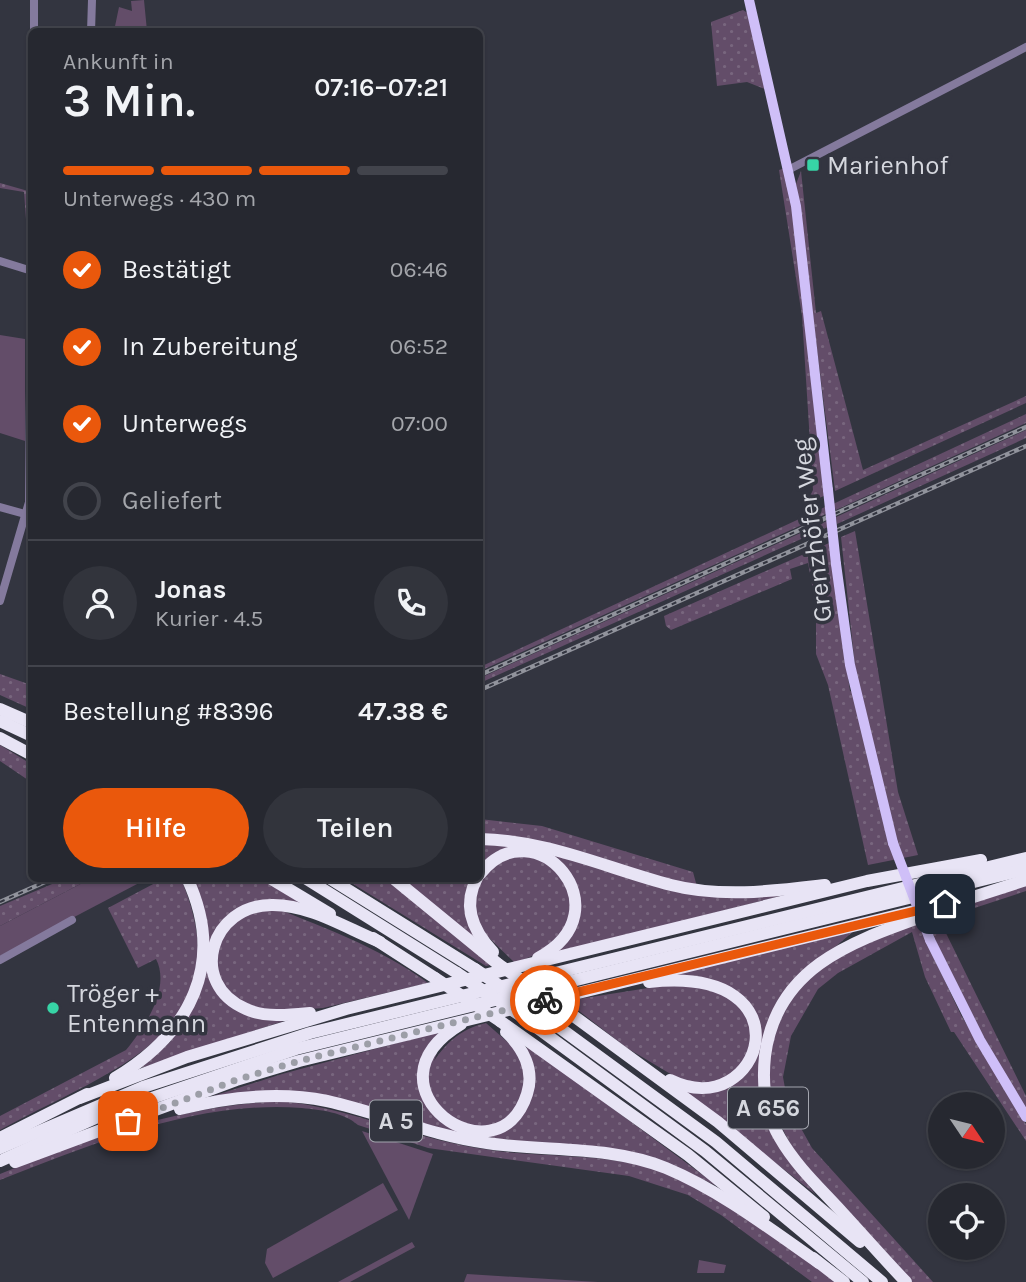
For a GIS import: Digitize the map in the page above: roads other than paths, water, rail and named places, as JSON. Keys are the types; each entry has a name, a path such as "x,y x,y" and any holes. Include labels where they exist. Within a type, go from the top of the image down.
{"highway":[{"path":"0,707 28,714"},
{"path":"0,707 28,721"},
{"path":"0,721 28,734"},
{"path":"0,738 28,753"},
{"path":"483,839 536,844 695,889 752,892 867,881"},
{"path":"483,871 498,858 530,852 556,864 572,884 575,911 566,935 551,951 515,971"},
{"path":"0,1148 143,1087 310,1033 1026,858"},
{"path":"80,1098 187,1057 346,1009 515,971 867,881 984,860 1006,862"},
{"path":"0,1161 102,1115 296,1049 1026,869"},
{"name":"A 656","path":"905,1282 808,1176 778,1135 765,1100 767,1045 776,1014 786,996 818,963 837,951 972,897 1026,880"},
{"path":"0,1138 80,1098 150,1055 165,1041 188,1010 202,966 203,933 200,913 188,882"},
{"path":"277,882 380,942 435,978 479,1014 498,1022 509,1035 525,1056 530,1079 527,1094 520,1108 503,1124 489,1130 466,1130 451,1125 433,1110 424,1088 424,1073 436,1044 453,1028 479,1014"},
{"path":"311,882 457,973 520,1016 695,1143 863,1282"},
{"path":"335,882 475,969 538,1012 716,1142 882,1282"},
{"path":"398,882 500,963 515,971 718,1122 905,1282"},
{"path":"476,882 469,905 473,925 500,963"},
{"name":"A 656","path":"604,986 972,897"},
{"path":"346,1009 279,1015 256,1012 239,1006 225,994 216,979 212,962 216,939 225,925 238,914 273,905 292,906 380,942"},
{"path":"0,1168 236,1080 299,1061 479,1014 604,986 678,979 701,980 735,994 746,1004 753,1019 755,1034 751,1057 736,1076 715,1087 684,1086 632,1059"},
{"name":"A 5","path":"498,1022 688,1155 844,1282"},
{"name":"A 5","path":"128,1121 212,1101 290,1097 328,1102 457,1139 582,1150 633,1158 665,1167 724,1198 819,1263"}],"main road":[{"name":"Grenzhöfer Weg","path":"749,0 788,170 805,273 836,564 850,665 893,843 930,940 979,1040 1026,1117"}],"street":[{"path":"34,0 34,28"},
{"path":"91,28 92,0"},
{"path":"788,170 1026,47"},
{"path":"0,261 28,270"},
{"path":"0,507 28,516"},
{"path":"0,601 28,519"},
{"path":"0,960 72,920"}],"railway":[{"path":"483,674 1026,427"},
{"path":"483,689 1026,446"},
{"path":"0,902 45,882"}],"place":[{"name":"Marienhof","path":"813,165"},
{"name":"Tröger + Entenmann","path":"53,1008"}]}
